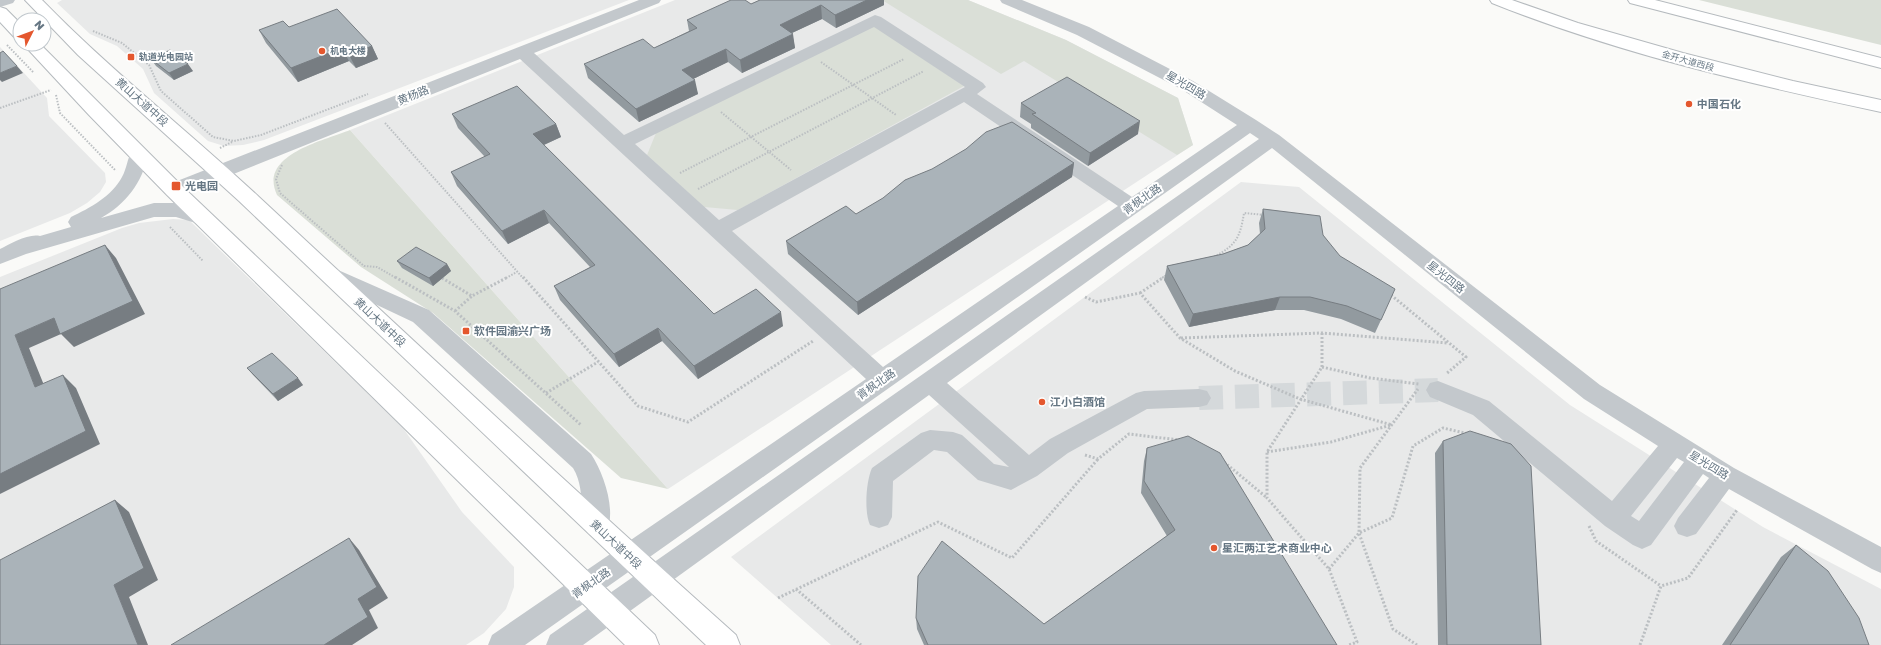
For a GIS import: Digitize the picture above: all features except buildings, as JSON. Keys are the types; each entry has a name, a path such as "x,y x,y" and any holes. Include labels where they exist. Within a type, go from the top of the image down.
{"main road":[{"name":"黄山大道中段","path":"33,0 58,28 220,171 653,579 726,645"},
{"name":"金开大道西段","path":"1498,0 1606,38 1711,67 1803,90 1881,106"},
{"path":"1636,0 1881,63"},
{"path":"0,12 12,25"},
{"path":"39,52 139,156 202,218 644,645"}],"street":[{"path":"0,2 7,0"},
{"name":"黄杨路","path":"174,190 652,0"},
{"name":"星光四路","path":"1008,0 1083,31 1188,85 1250,124 1272,139 1592,392 1725,475 1881,562"},
{"path":"622,143 875,20 977,87 718,230"},
{"path":"522,52 882,380"},
{"path":"964,94 1132,206"},
{"name":"青枫北路","path":"502,645 1250,124"},
{"path":"560,645 1272,139"},
{"path":"0,257 23,248 90,216 112,202 128,185 134,176 139,156"},
{"path":"23,248 154,210 178,210 202,218"},
{"path":"329,274 421,316 582,461 590,472 594,484 597,526"},
{"path":"930,382 1028,469"},
{"path":"1439,384 1481,408 1614,518 1642,537 1700,460"},
{"path":"879,517 881,476 930,440 952,442 988,473 1011,479 1028,469 1059,446 1144,400 1199,398"},
{"path":"1614,518 1674,444"},
{"path":"1687,526 1725,475"}],"path":[{"path":"93,31 122,43 149,65 161,91 214,137 234,141"},
{"path":"5,43 35,74"},
{"path":"664,181 921,50"},
{"path":"808,53 909,124"},
{"path":"682,198 940,63"},
{"path":"46,84 56,95 60,113 120,176"},
{"path":"0,108 51,90"},
{"path":"220,148 234,141 261,135 368,94"},
{"path":"708,101 806,182"},
{"path":"382,119 638,406 688,422 828,332"},
{"path":"287,160 276,175 275,185 280,193 364,266 377,267 455,311 581,425"},
{"path":"1207,260 1227,250 1241,236 1244,213 1267,216"},
{"path":"169,226 203,261"},
{"path":"1085,297 1096,302 1140,293 1168,273 1174,271"},
{"path":"455,311 472,296 517,272"},
{"path":"442,278 472,296"},
{"path":"1140,293 1180,338 1235,371 1300,399 1392,425"},
{"path":"1388,294 1466,357 1439,384"},
{"path":"1180,338 1322,333 1448,343"},
{"path":"1267,498 1267,452 1322,367 1322,333"},
{"path":"546,393 598,362"},
{"path":"1322,367 1370,378 1421,384 1360,468 1359,533 1393,629 1417,645"},
{"path":"1267,452 1331,442 1392,425"},
{"path":"1329,569 1359,533 1392,518 1413,446 1443,428 1471,434"},
{"path":"778,598 938,522 1012,558 1098,459 1129,434 1186,440"},
{"path":"1059,446 1098,459"},
{"path":"1217,458 1230,465 1267,498 1329,569 1357,642 1349,645"},
{"path":"1661,586 1688,578 1737,510"},
{"path":"1586,520 1596,541 1661,586"},
{"path":"1640,645 1661,586"},
{"path":"796,589 861,645"}],"shaded area":[{"path":"62,0 629,0 264,140 243,145 224,146 208,141 154,93 143,69 117,46 90,34 57,3"},
{"path":"675,0 968,0 1066,40 1178,98 1193,145 668,489 350,130"},
{"path":"882,0 968,0 1066,40 1178,98 1193,145 1177,155 1024,61 1001,74"},
{"path":"1699,0 1881,0 1881,45"},
{"path":"874,26 964,86 738,210 704,207 647,155 656,133"},
{"path":"0,47 47,98 49,116 105,173 106,182 100,192 87,203 70,213 0,241"},
{"path":"350,130 668,489 621,478 433,313 361,267 277,195 274,181 277,170 285,160 296,152 310,145"},
{"name":"星汇两江艺术商业中心","path":"1241,182 1299,187 1570,405 1763,527 1881,589 1881,645 831,645 731,557"},
{"path":"173,219 189,220 403,428 462,512 514,567 514,587 506,609 484,633 466,645 0,645 0,277 122,228 139,223"}],"tunnel":[{"path":"1199,398 1438,390"}],"place":[{"name":"机电大楼","path":"322,51"},
{"name":"轨道光电园站","path":"131,57"},
{"name":"中国石化","path":"1689,104"},
{"name":"光电园","path":"176,186"},
{"name":"软件园渝兴广场","path":"466,331"},
{"name":"江小白酒馆","path":"1042,402"},
{"name":"星汇两江艺术商业中心","path":"1214,548"}]}
